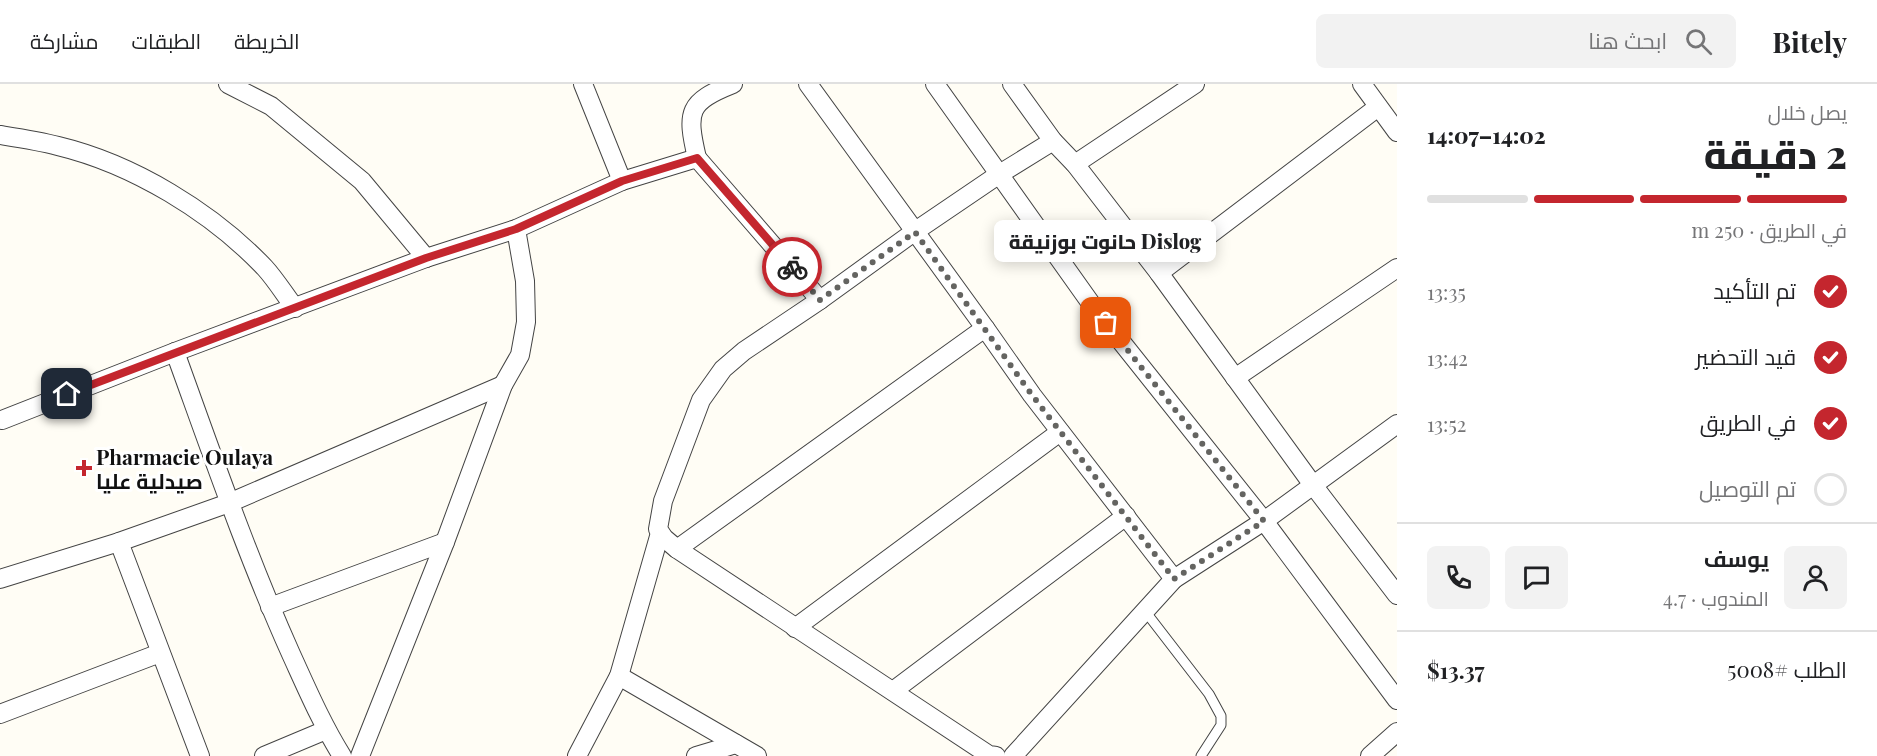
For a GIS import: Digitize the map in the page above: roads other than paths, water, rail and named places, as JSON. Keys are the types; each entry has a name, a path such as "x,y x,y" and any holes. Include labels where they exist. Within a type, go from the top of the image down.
{"street":[{"path":"228,84 271,106 362,181 426,258"},
{"path":"583,84 622,181"},
{"path":"733,84 708,94 697,104 691,117 692,138 697,158 820,300"},
{"path":"808,84 1060,432 1174,579"},
{"path":"935,84 1092,305 1264,521 1397,700"},
{"path":"1012,84 1053,141 1075,164 1159,273 1313,485 1396,589"},
{"path":"1075,164 1195,84"},
{"path":"1362,84 1397,132"},
{"path":"1159,273 1378,106"},
{"path":"0,135 60,146 122,168 185,202 230,235 266,269 295,308"},
{"path":"577,756 620,676 660,533 659,522 663,501 701,400 711,383 744,351 998,175 1053,141"},
{"path":"1,420 426,258 516,229 622,181 697,158"},
{"path":"360,756 445,542 503,385 520,355 526,322 525,281 516,229"},
{"path":"1235,378 1397,268"},
{"path":"677,549 986,328"},
{"path":"175,352 270,607 326,730 342,756"},
{"path":"0,579 119,542 229,502 503,385"},
{"path":"1012,755 1174,579 1264,521 1397,424"},
{"path":"795,628 1060,432"},
{"path":"893,691 1126,516"},
{"path":"660,533 677,549 795,628 989,754 996,756"},
{"path":"119,542 200,756"},
{"path":"270,607 445,542"},
{"path":"0,714 160,653"},
{"path":"620,676 758,756"},
{"path":"264,756 326,730"},
{"path":"1370,756 1397,732"},
{"path":"696,756 736,744"}],"lane":[{"path":"1145,611 1209,694 1221,716 1221,725 1201,756"}],"place":[{"name":"Dislog حانوت بوزنيقة","path":"1106,323"},
{"name":"Pharmacie Oulaya صيدلية عليا","path":"84,468"}]}
